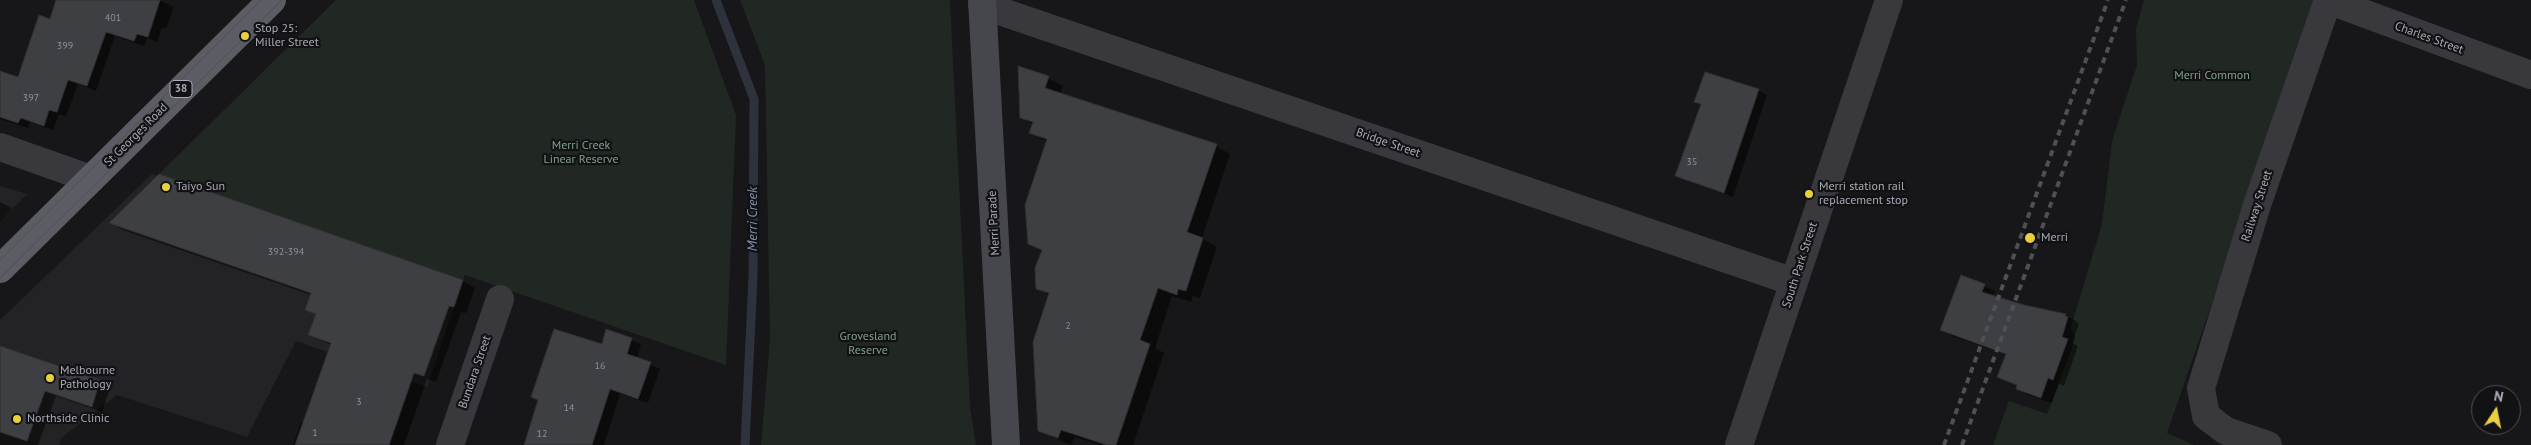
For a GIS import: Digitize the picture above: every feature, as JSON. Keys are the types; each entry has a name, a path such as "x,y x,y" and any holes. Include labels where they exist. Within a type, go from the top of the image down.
{"highway":[{"name":"St Georges Road","path":"0,269 272,0"}],"main road":[{"name":"Merri Parade","path":"982,2 1006,445"}],"street":[{"name":"South Park Street","path":"1739,445 1889,0"},
{"name":"Charles Street","path":"2328,0 2531,75"},
{"name":"Railway Street","path":"2268,445 2226,431 2206,416 2201,388 2257,205 2328,0"},
{"name":"Bridge Street","path":"982,2 1794,282"},
{"path":"0,147 91,179"},
{"name":"Bundara Street","path":"450,445 500,299"}],"shaded area":[{"path":"152,174 463,280 427,387 296,341 247,437 117,395 61,438 59,445 0,445 0,320"},
{"path":"0,186 27,194 0,221"}],"green space":[{"name":"Merri Creek Linear Reserve","path":"336,0 694,0 736,115 726,365 465,275 463,280 159,174"},
{"name":"Grovesland Reserve","path":"740,0 950,0 970,408 976,445 761,445 770,339 765,65"},
{"name":"Merri Common","path":"2144,0 2317,0 2167,433 2194,445 1993,445 2009,401 2047,414 2070,353 2075,338 2071,327 2102,224 2112,141 2137,65 2136,29"}],"building":[{"path":"56,0 160,0 148,37 137,34 134,41 106,32 87,86 68,80 57,112 49,110 44,126 21,118 18,123 0,117 0,71 18,77 39,15 50,19"},
{"path":"1018,66 1049,76 1045,88 1217,144 1187,232 1203,238 1186,291 1178,289 1177,295 1158,288 1140,340 1150,344 1116,445 1107,445 1061,430 1058,438 1038,431 1033,342 1049,293 1036,289 1035,268 1042,250 1028,244 1025,205 1047,139 1029,133 1033,122 1020,118"},
{"path":"1705,72 1759,89 1724,193 1675,176 1701,104 1694,102"},
{"path":"159,174 463,280 454,307 449,306 424,376 414,373 389,445 295,445 331,343 308,335 316,314 305,310 311,293 109,223"},
{"path":"1961,275 1985,284 1982,292 2024,305 2066,314 2065,316 2068,317 2062,337 2068,339 2053,380 2048,378 2041,398 2016,389 2017,385 1997,377 2006,354 1940,330"},
{"path":"554,329 602,344 606,329 632,338 627,354 651,362 638,399 610,389 592,445 524,445 538,400 531,397"},
{"path":"0,346 100,380 92,407 45,391 27,441 0,432"}],"waterway":[{"name":"Merri Creek","path":"716,0 754,99 753,277 745,445"}],"tram line":[{"path":"0,260 261,0"},
{"path":"0,278 282,0"}],"railway":[{"path":"1944,445 2108,0"},
{"path":"1962,445 2126,0"}],"place":[{"name":"Stop 25: Miller Street","path":"245,36"},
{"name":"Taiyo Sun","path":"166,187"},
{"name":"Merri station rail replacement stop","path":"1809,194"},
{"name":"Merri","path":"2030,238"},
{"name":"Melbourne Pathology","path":"50,378"},
{"name":"Northside Clinic","path":"17,419"}]}
